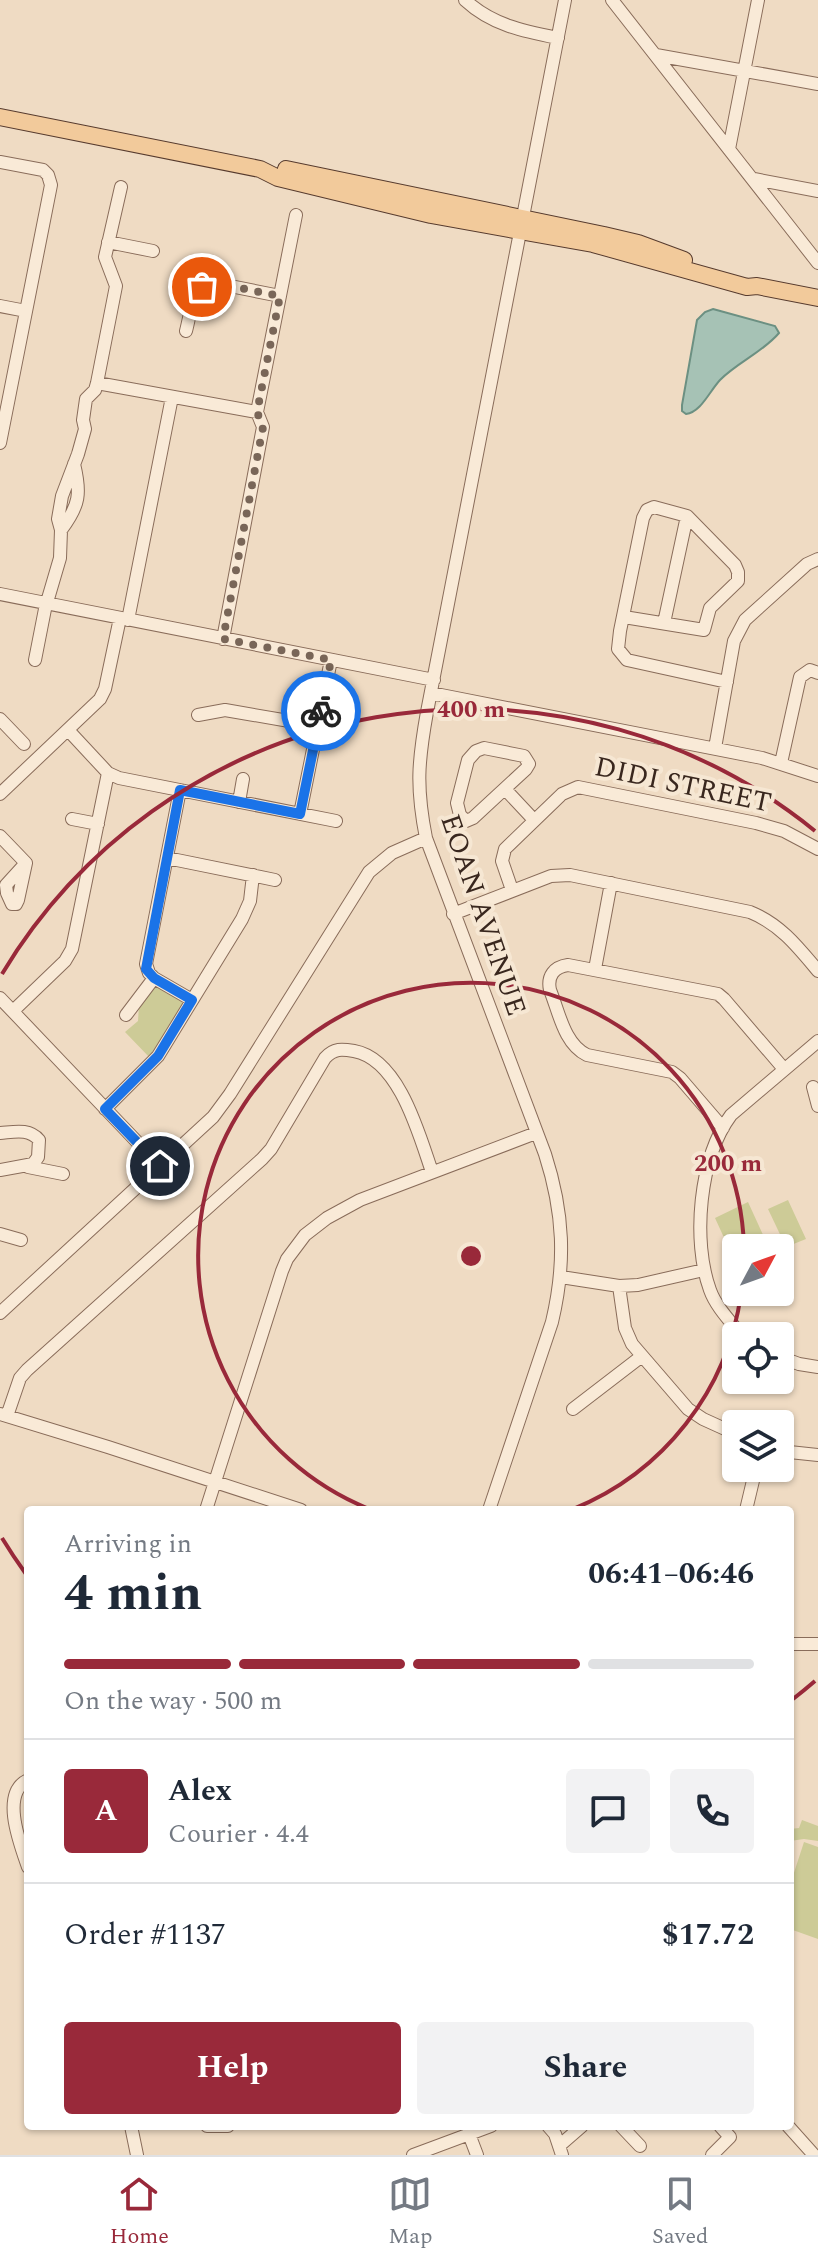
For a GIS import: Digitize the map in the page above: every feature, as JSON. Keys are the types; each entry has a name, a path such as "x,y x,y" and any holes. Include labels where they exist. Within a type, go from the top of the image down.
{"main road":[{"path":"0,117 260,169 278,178 431,215 638,243 757,286 818,298"}],"street":[{"path":"465,0 504,26 558,38"},
{"name":"EOAN AVENUE","path":"491,1506 552,1322 561,1277 559,1204 551,1172 426,838 418,772 565,0"},
{"path":"612,0 818,263"},
{"path":"729,149 758,0"},
{"path":"656,55 818,84"},
{"path":"0,162 39,169 46,173 51,182 26,311 5,390 0,443"},
{"path":"754,179 818,191"},
{"path":"35,660 60,558 61,530 58,519 62,496 85,429 83,409 86,399 97,383 116,286 105,259 121,187"},
{"path":"223,639 263,427 257,412 296,215"},
{"path":"108,242 153,251"},
{"path":"186,331 195,297 206,284 215,283 280,296"},
{"path":"0,306 26,311"},
{"path":"97,383 257,412"},
{"path":"0,794 103,694 124,619 172,397"},
{"path":"61,530 73,514 78,498 74,464"},
{"path":"62,496 78,498"},
{"path":"624,617 704,630 710,608 735,584 739,577 735,565 687,516 654,507 647,510 643,518 624,617 618,649 627,660 727,682"},
{"path":"664,623 687,516"},
{"path":"715,748 734,641 745,620 807,564 818,559"},
{"path":"0,594 331,660 433,687 781,763 818,776"},
{"path":"300,814 331,660"},
{"path":"781,763 800,677 810,670 818,673"},
{"path":"198,715 225,710 318,726"},
{"path":"0,719 24,744"},
{"path":"68,730 108,773 119,778 336,821"},
{"path":"484,748 528,759 528,767 505,789 471,820 466,821 460,815 457,803 468,760 476,751 484,748"},
{"path":"13,1011 65,961 72,949 108,773"},
{"path":"239,802 243,779"},
{"name":"DIDI STREET","path":"512,890 503,865 503,852 507,846 566,792 583,787 756,823 784,831 818,849"},
{"path":"505,789 534,820"},
{"path":"180,790 146,964 154,978 192,1000"},
{"path":"72,819 98,824"},
{"path":"0,836 26,863"},
{"path":"0,1313 202,1128 222,1106 369,872 392,853 426,838"},
{"path":"167,858 275,880"},
{"path":"453,914 560,874 742,909 759,915 787,935 818,971"},
{"path":"105,1109 158,1056 247,908 253,875"},
{"path":"595,969 611,883"},
{"path":"723,1128 672,1072 587,1055 573,1045 550,990 549,980 556,969 564,965 595,969 718,994 784,1069"},
{"path":"126,1015 154,978"},
{"path":"0,998 160,1166"},
{"path":"732,1322 710,1293 704,1270 699,1236 706,1173 723,1128 735,1111 818,1041"},
{"path":"289,1506 3,1415 20,1378 27,1370 262,1159 332,1051 344,1050 375,1060 400,1090 432,1172"},
{"path":"813,1087 818,1106"},
{"path":"0,1133 27,1132 36,1136 39,1140 38,1157 28,1167"},
{"path":"207,1506 287,1259 305,1235 327,1218 360,1200 536,1133"},
{"path":"0,1170 28,1167 63,1174"},
{"path":"0,1234 21,1240"},
{"path":"561,1277 619,1286 638,1285 704,1270"},
{"path":"619,1286 627,1334 642,1356 688,1409 722,1428"},
{"path":"573,1409 642,1356"},
{"path":"794,1362 818,1367"},
{"path":"794,1452 818,1455"},
{"path":"747,1506 753,1482"},
{"path":"794,1644 818,1644"},
{"path":"24,1782 12,1797 12,1810 24,1853"},
{"path":"132,2130 137,2155"},
{"path":"413,2155 480,2130"},
{"path":"552,2130 560,2151"},
{"path":"560,2151 578,2130"},
{"path":"625,2130 640,2146"},
{"path":"712,2155 730,2137 724,2130"},
{"path":"792,2130 814,2155"},
{"path":"469,2134 477,2155"}],"shaded area":[{"path":"713,309 775,326 779,333 720,380 700,406 686,414 682,411 682,405 697,320"},
{"path":"155,986 181,999 183,1004 151,1059 125,1032 138,1021 139,1005"},
{"path":"788,1200 806,1239 794,1244 794,1234 780,1234 768,1209"},
{"path":"748,1202 763,1234 722,1234 715,1218"},
{"path":"802,1820 818,1826 818,1841 794,1840 794,1829 799,1828"},
{"path":"804,1842 818,1847 818,1939 794,1930 794,1873"}],"way so far":[{"path":"202,287 215,283 280,296 257,412 263,427 223,639 331,660 321,711"}],"route":[{"path":"160,1166 105,1109 158,1056 192,1000 154,978 146,969 180,790 300,814 321,711"}]}
